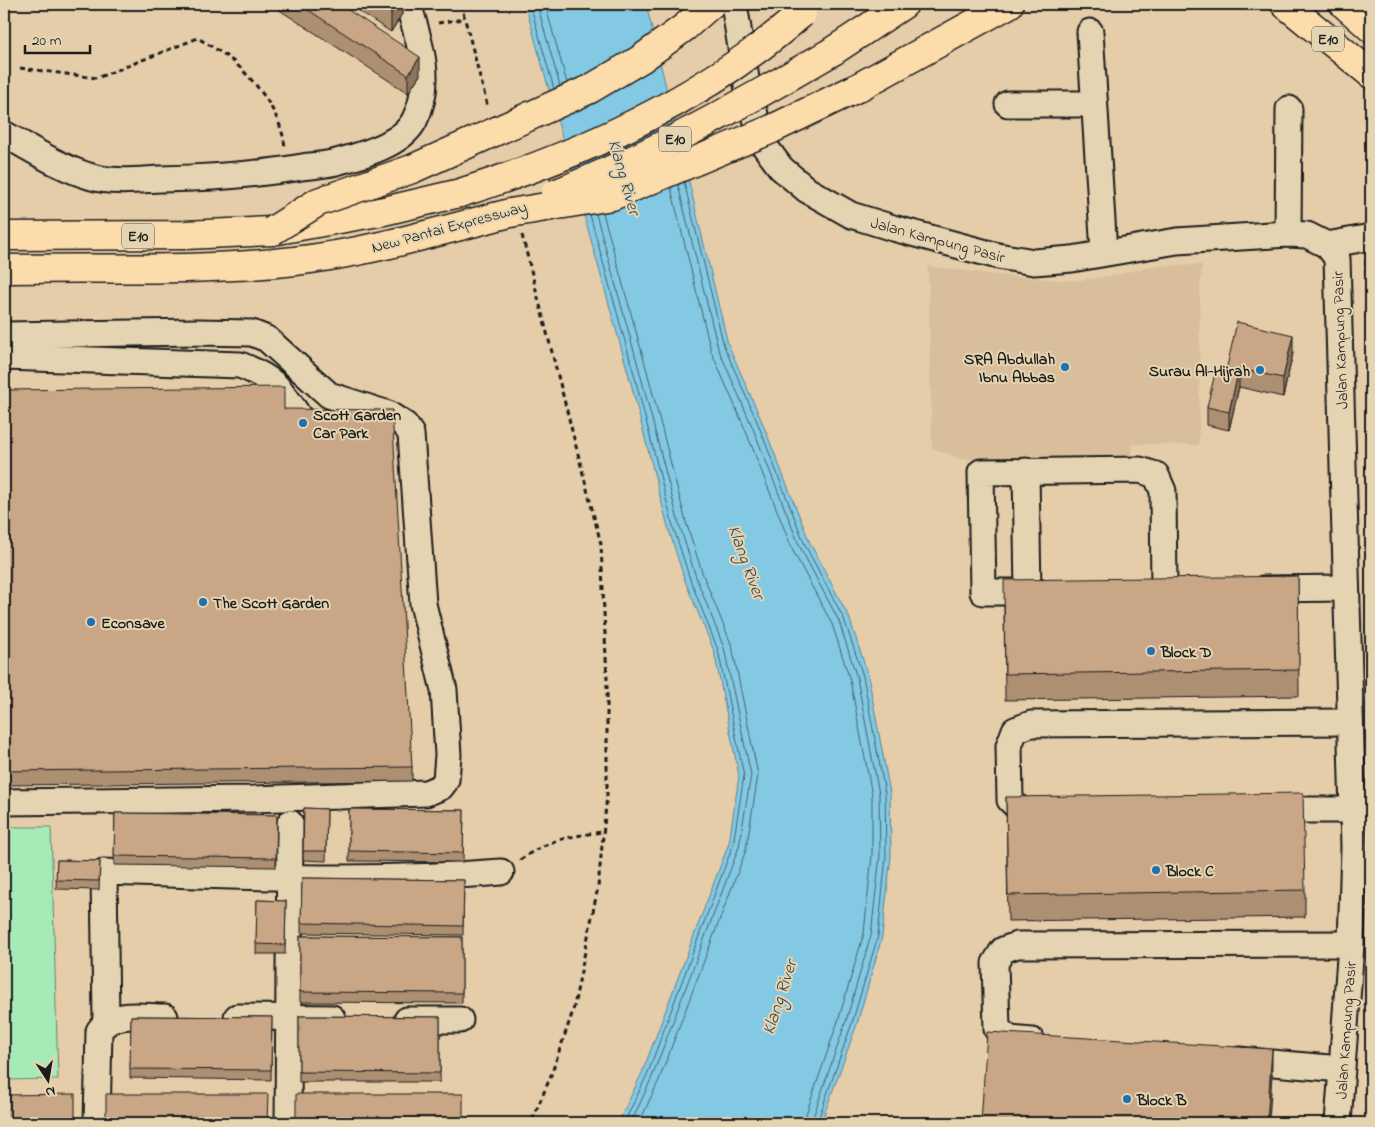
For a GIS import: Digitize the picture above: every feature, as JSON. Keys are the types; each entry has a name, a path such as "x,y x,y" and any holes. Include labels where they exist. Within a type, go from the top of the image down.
{"highway":[{"path":"272,231 318,202 412,169 590,89 641,59 685,28 710,4"},
{"name":"New Pantai Expressway","path":"4,268 236,266 296,261 516,223 737,107 833,51 904,4"},
{"path":"516,223 612,196 772,129 857,88 1009,4"},
{"name":"E10","path":"1286,4 1371,74"},
{"name":"E10","path":"1344,4 1371,28"},
{"name":"New Pantai Expressway","path":"4,236 176,235 272,231 384,212 460,193 524,173 658,112 725,73 779,33 806,8"}],"street":[{"path":"4,134 60,165 93,177 124,180 200,178 285,170 338,162 370,151 398,138 414,123 422,102 426,80 408,4"},
{"name":"Jalan Kampung Pasir","path":"734,4 747,85 763,144 782,168 808,190 852,215 998,256 1034,262 1072,259 1177,241 1288,234 1307,235 1327,245 1337,258 1353,810 1351,944 1338,1123"},
{"path":"1090,32 1104,252"},
{"path":"399,44 422,60"},
{"path":"1008,104 1094,104"},
{"path":"1288,234 1289,109"},
{"path":"1327,245 1371,236"},
{"path":"4,335 252,333 267,339 329,395 388,414 405,425 411,434 423,604 444,690 448,755 446,780 441,787 426,793 253,799 4,802"},
{"path":"4,357 240,365 264,374 279,387 303,423"},
{"path":"1057,591 983,592 981,472 1140,470 1156,475 1163,491 1164,590"},
{"path":"1026,471 1028,592"},
{"path":"1240,589 1346,588"},
{"path":"1061,812 1022,812 1010,800 1009,746 1015,730 1031,724 1350,722"},
{"path":"4,789 225,789 298,782"},
{"path":"1246,811 1353,810"},
{"path":"288,1123 290,823"},
{"path":"97,1123 97,1039 99,1031 106,1021 104,872 290,878 447,876 501,872"},
{"path":"1059,1044 1010,1040 997,1029 995,963 1003,950 1017,945 1351,944"},
{"path":"106,1021 120,1017 355,1019"},
{"path":"384,1019 460,1020"},
{"path":"1214,1058 1341,1069"}],"path":[{"path":"461,4 489,112"},
{"path":"20,68 96,78 198,38 234,62 263,95 275,114 284,134 285,170"},
{"path":"516,223 601,544 607,680 607,795 598,887 573,1011 550,1078 531,1123"},
{"path":"501,872 541,845 563,837 602,832"}],"shaded area":[{"name":"SRA Abdullah Ibnu Abbas","path":"1202,265 1200,290 1199,445 1132,444 1131,457 961,459 932,448 928,266 996,275 1074,281 1115,275 1150,266"}],"green space":[{"path":"4,827 51,827 58,1079 4,1080"}],"water":[{"name":"Klang River","path":"525,4 646,4 728,344 762,422 810,543 849,617 868,675 890,793 891,856 882,937 857,1024 821,1123 618,1123 642,1073 729,843 739,776 714,651 685,581 668,527 629,376"}],"building":[{"path":"299,4 339,4 420,57 408,75"},
{"path":"376,4 397,4 391,13"},
{"path":"1237,322 1293,335 1283,378 1239,369 1229,412 1207,407 1216,369 1226,371"},
{"name":"The Scott Garden","path":"284,387 284,409 392,410 412,767 4,771 4,390"},
{"name":"Block D","path":"1298,576 1299,670 1005,674 1004,580"},
{"name":"Block C","path":"1303,793 1305,890 1008,895 1006,797"},
{"path":"304,808 327,809 326,851 303,851"},
{"path":"349,809 464,810 463,853 349,851"},
{"path":"115,813 277,815 276,858 114,856"},
{"path":"57,860 100,861 99,881 56,880"},
{"path":"302,878 464,880 463,926 301,923"},
{"path":"257,900 286,901 285,945 256,944"},
{"path":"300,936 462,937 462,993 300,992"},
{"path":"131,1016 272,1017 271,1070 130,1069"},
{"path":"299,1016 440,1017 440,1073 299,1072"},
{"name":"Block B","path":"987,1032 1272,1049 1267,1123 981,1123"},
{"path":"75,1094 75,1123 4,1123 4,1095"},
{"path":"106,1094 268,1094 267,1123 106,1123"},
{"path":"296,1094 463,1094 463,1123 296,1123"}],"place":[{"name":"SRA Abdullah Ibnu Abbas","path":"1065,367"},
{"name":"Surau Al-Hijrah","path":"1260,370"},
{"name":"Scott Garden Car Park","path":"303,423"},
{"name":"The Scott Garden","path":"203,602"},
{"name":"Econsave","path":"91,622"},
{"name":"Block D","path":"1151,651"},
{"name":"Block C","path":"1156,870"},
{"name":"Block B","path":"1127,1099"}]}
